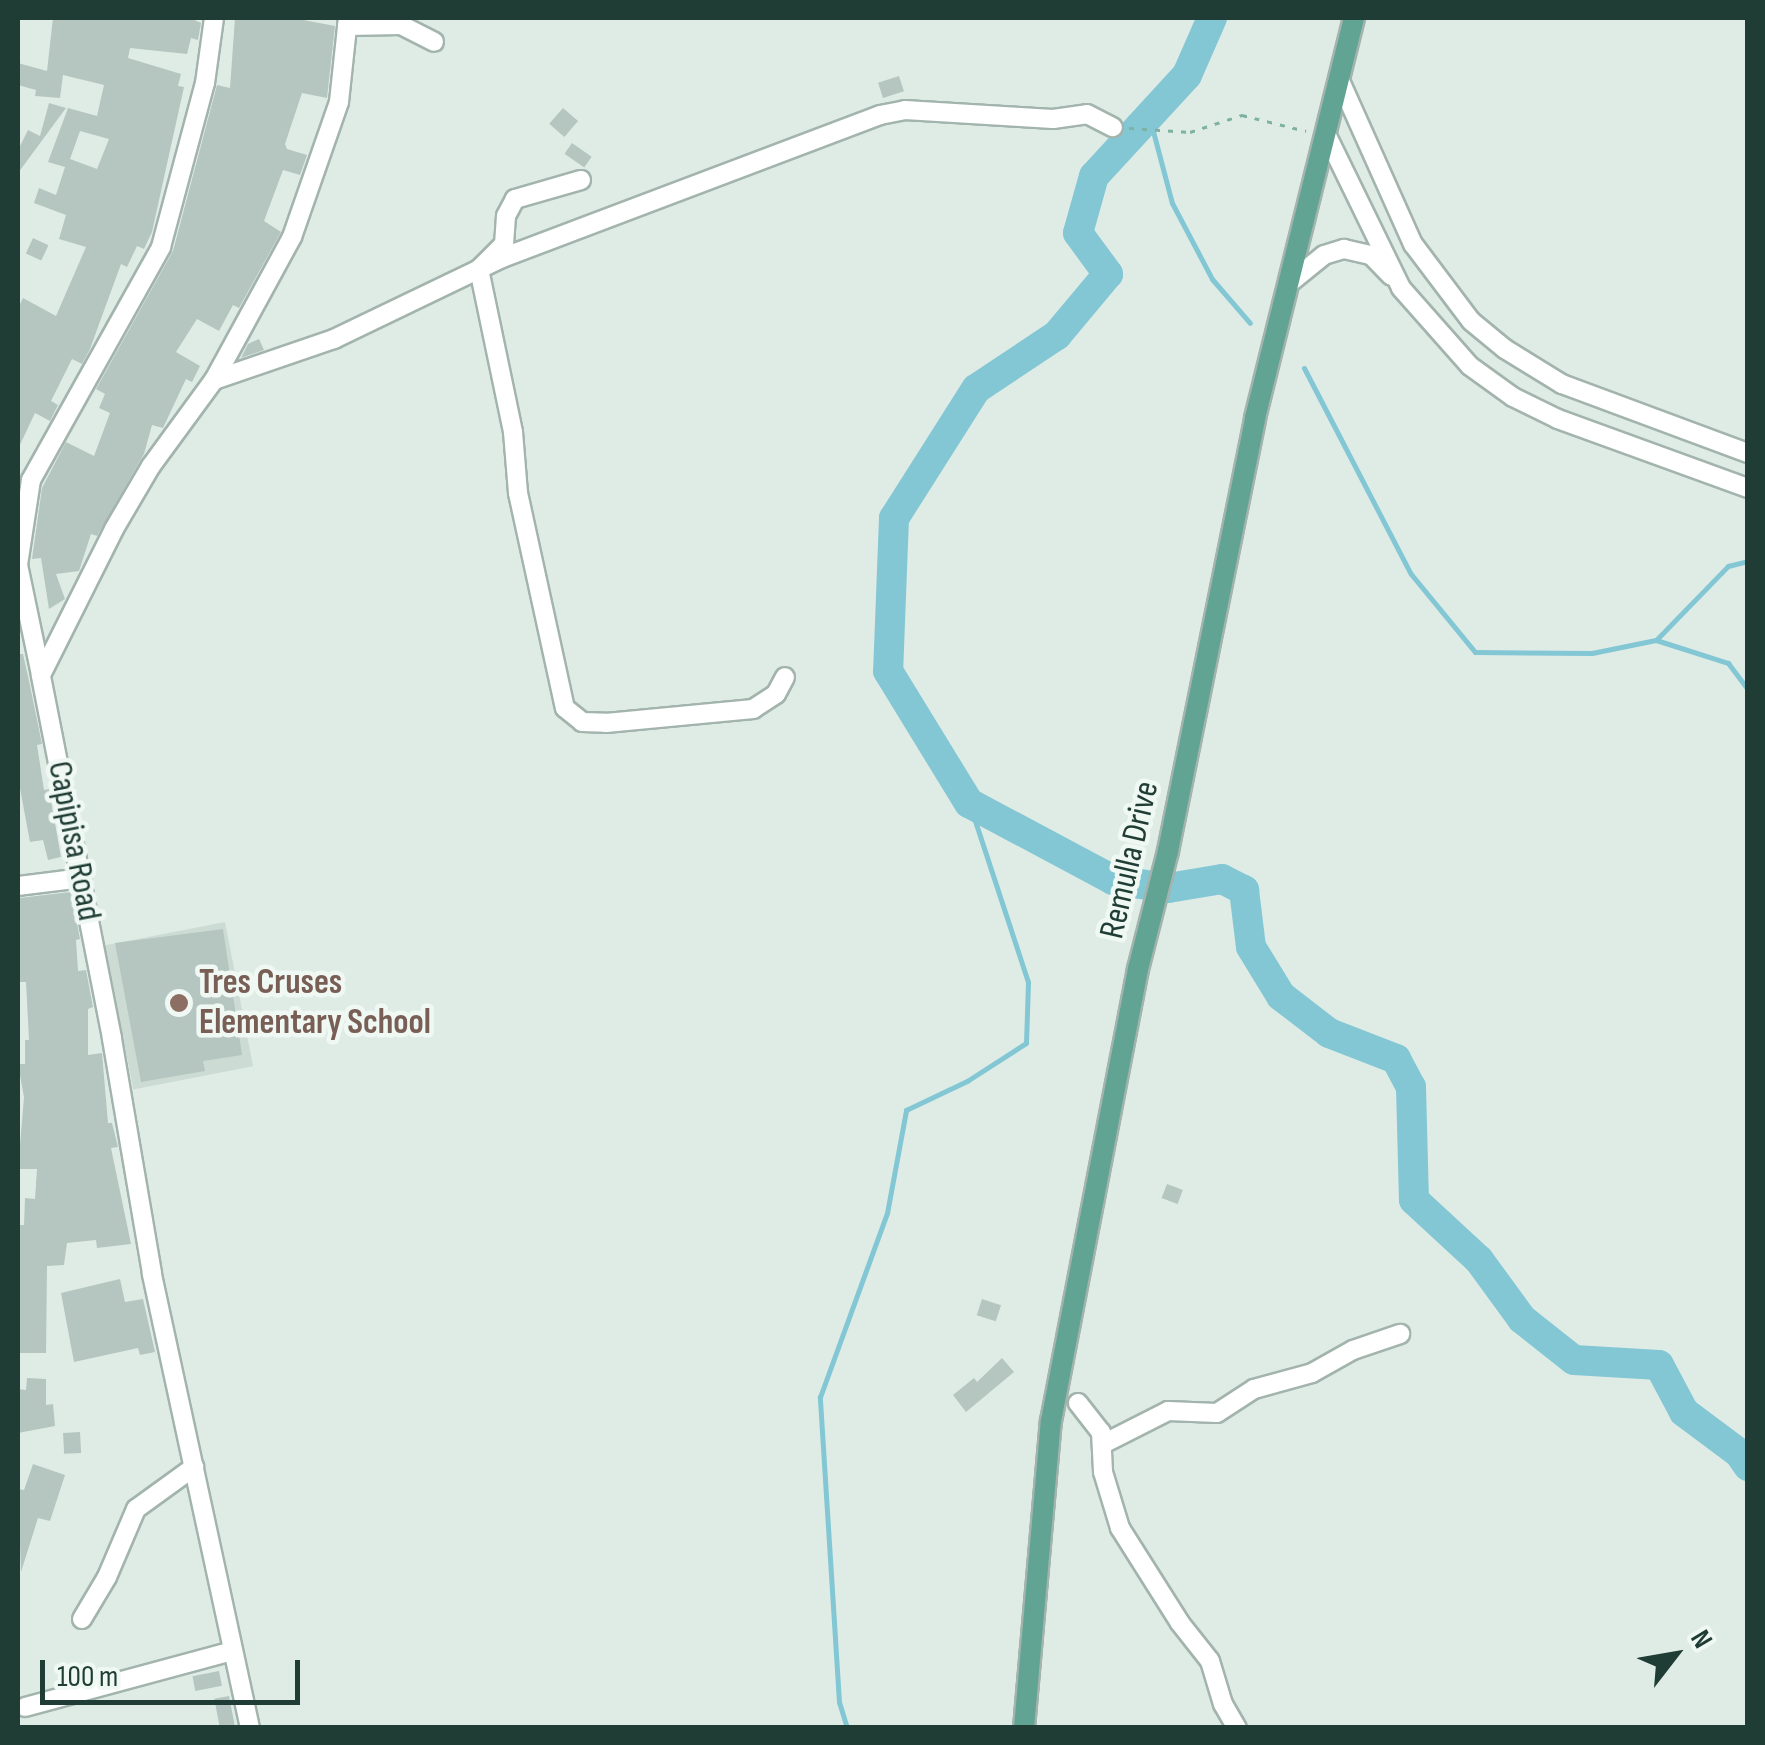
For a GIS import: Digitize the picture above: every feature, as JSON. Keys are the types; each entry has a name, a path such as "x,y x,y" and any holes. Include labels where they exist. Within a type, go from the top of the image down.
{"main road":[{"name":"Remulla Drive","path":"1024,1728 1050,1421 1138,969 1168,852 1255,418 1292,282 1354,18"}],"street":[{"name":"Capipisa Road","path":"214,18 205,83 162,247 31,480 18,566 82,878 152,1273 250,1728"},
{"path":"41,675 114,529 151,466 214,380 262,296 316,177 339,102 347,22 401,25 434,42"},
{"path":"1340,81 1414,244 1471,320 1505,349 1562,384 1748,453"},
{"path":"214,380 334,339 479,269 880,114 905,110 1052,119 1087,114 1113,127"},
{"path":"1328,136 1401,288"},
{"path":"479,269 504,244 506,216 515,198 581,180"},
{"path":"1292,282 1324,254 1350,248 1371,255 1455,352 1513,396 1577,426 1748,488"},
{"path":"479,269 513,432 518,493 570,716 606,724 753,709 776,694 786,677"},
{"path":"18,886 82,878"},
{"path":"1103,1444 1178,1408 1217,1413 1254,1390 1312,1373 1353,1350 1400,1334"},
{"path":"1078,1403 1097,1422 1103,1444 1102,1472 1120,1528 1180,1624 1210,1661 1223,1704 1237,1728"},
{"path":"82,1619 108,1578 136,1509 194,1467"},
{"path":"25,1706 233,1651"}],"path":[{"path":"1113,127 1179,132 1242,115 1328,136"}],"shaded area":[{"name":"Tres Cruses Elementary School","path":"225,922 253,1066 133,1090 105,945"}],"building":[{"path":"53,18 190,18 201,23 198,40 191,38 187,54 130,48 128,58 181,74 178,86 184,87 152,232 144,249 137,246 127,267 121,264 90,349 82,364 72,359 51,401 58,405 50,421 35,413 18,449 18,308 23,298 56,316 86,247 59,239 66,215 34,203 39,188 56,195 65,167 48,162 68,108 97,116 104,85 63,75 60,98 35,96 36,90 18,85 18,63 47,71","holes":["80,131 109,139 97,169 70,159"]},
{"path":"235,18 293,18 335,26 327,98 302,93 285,144 287,149 307,155 300,175 283,170 264,221 281,232 239,308 233,305 219,331 197,319 176,352 200,366 192,382 186,379 163,428 152,425 144,454 97,536 91,534 79,571 56,574 65,599 49,609 41,558 32,559 42,488 66,442 94,456 110,413 99,408 105,394 96,389 173,251 217,85 230,88"},
{"path":"899,76 904,91 883,98 878,83"},
{"path":"49,103 66,108 18,173 18,150 28,130 40,136"},
{"path":"563,108 578,121 564,137 549,124"},
{"path":"572,143 592,157 584,167 565,154"},
{"path":"33,238 48,245 41,261 26,253"},
{"path":"259,339 264,350 241,358 248,344"},
{"path":"18,654 23,654 29,681 42,744 37,745 44,790 49,789 61,857 48,860 43,840 30,842 18,778"},
{"path":"71,892 80,939 76,940 78,971 86,970 93,1007 88,1009 88,1055 102,1053 108,1123 112,1123 118,1147 111,1148 131,1244 97,1248 96,1240 67,1243 64,1265 47,1266 46,1353 20,1353 20,1225 24,1225 25,1198 35,1199 37,1169 18,1169 24,1097 18,1064 25,1064 25,1040 29,1040 26,982 19,982 19,898"},
{"name":"Tres Cruses Elementary School","path":"223,929 242,1055 203,1061 205,1071 141,1082 115,943"},
{"path":"1167,1184 1183,1190 1177,1204 1162,1198"},
{"path":"120,1279 125,1302 143,1299 155,1352 140,1355 138,1348 74,1362 61,1293"},
{"path":"982,1299 1001,1305 996,1321 977,1315"},
{"path":"1002,1358 1014,1372 966,1412 953,1395 974,1378 977,1382"},
{"path":"27,1378 46,1379 46,1405 53,1404 55,1426 18,1433 18,1389 26,1390"},
{"path":"80,1432 81,1453 64,1454 63,1433"},
{"path":"33,1464 65,1475 50,1521 38,1518 21,1572 18,1489 24,1490"},
{"path":"219,1671 222,1686 195,1691 192,1676"},
{"path":"229,1696 235,1728 220,1728 214,1699"}],"waterway":[{"path":"1212,18 1187,75 1094,176 1078,233 1108,274 1057,335 976,389 894,518 888,671 969,803 1113,880 1168,888 1222,879 1244,890 1251,947 1281,996 1329,1033 1396,1059 1411,1087 1414,1200 1479,1260 1522,1319 1574,1360 1659,1365 1684,1412 1739,1453 1748,1466"},
{"path":"1149,116 1172,203 1212,279 1250,323"},
{"path":"1304,368 1411,574 1475,652 1592,653 1656,640 1728,663 1748,690"},
{"path":"1657,639 1728,566 1748,561"},
{"path":"847,1728 839,1702 820,1397 887,1213 906,1110 967,1081 1026,1043 1028,982 969,803"}],"place":[{"name":"Tres Cruses Elementary School","path":"179,1003"}]}
